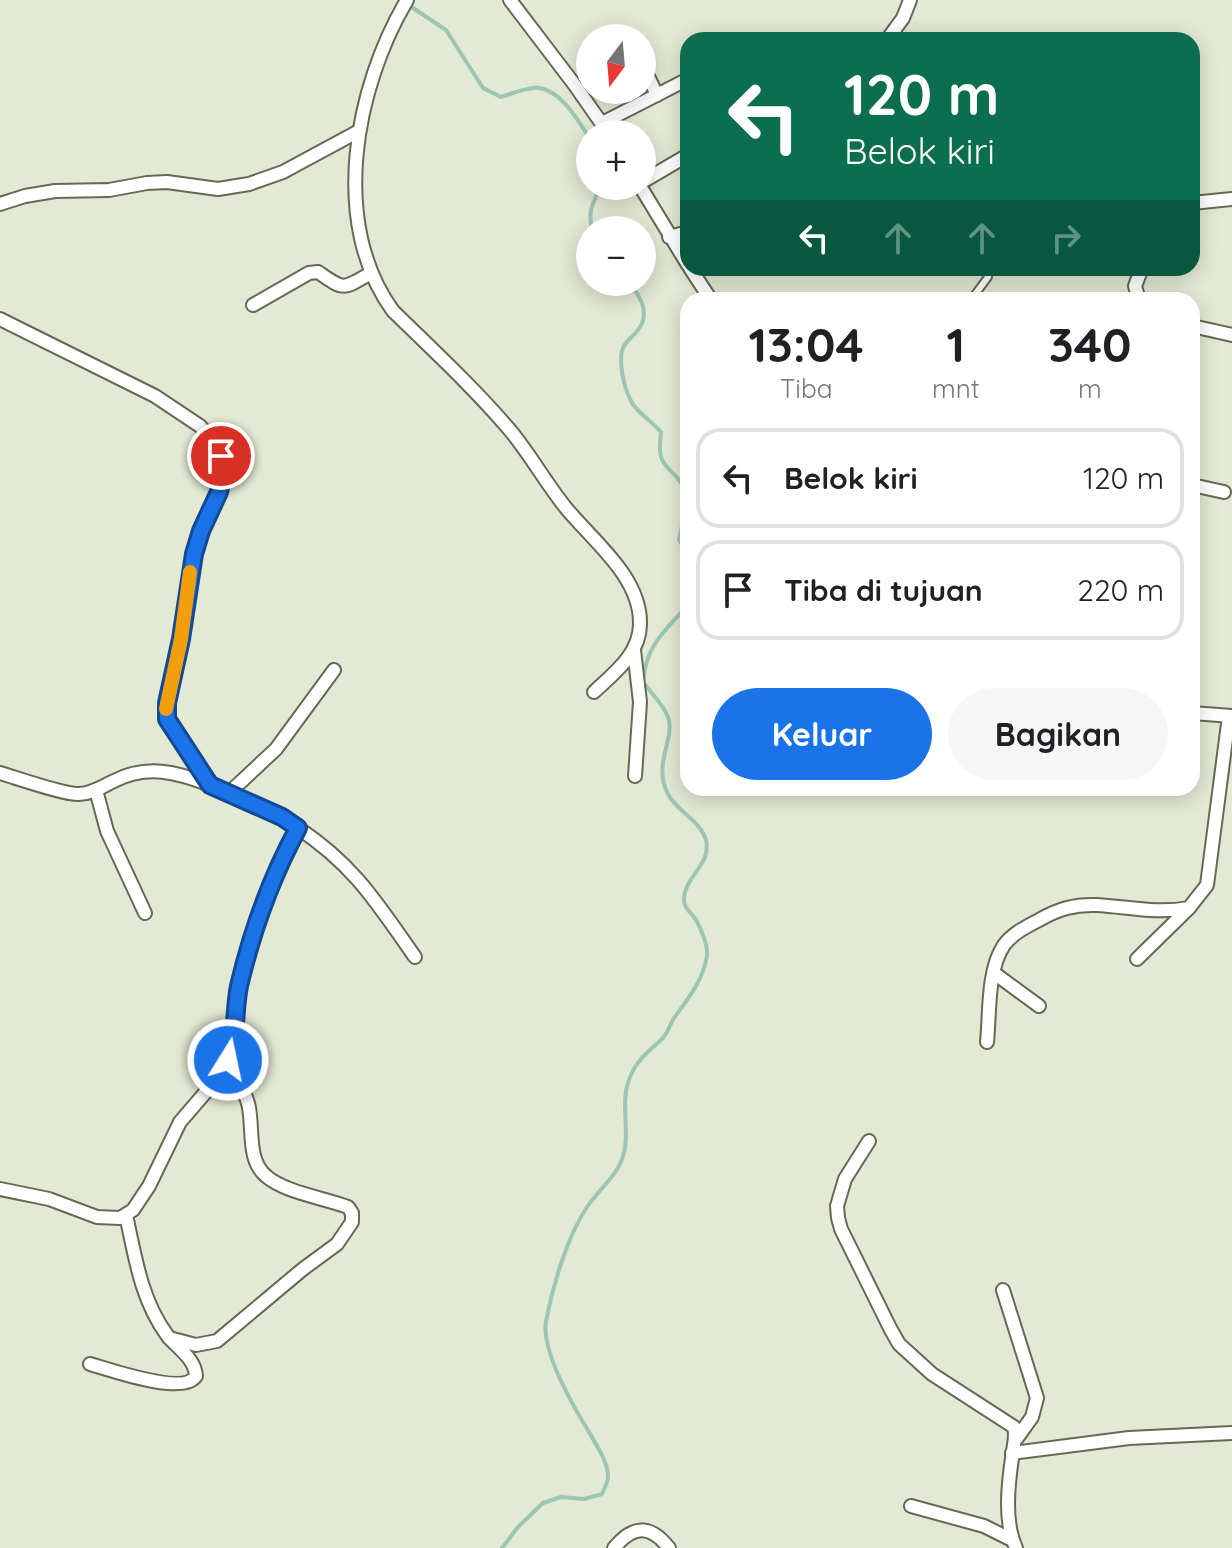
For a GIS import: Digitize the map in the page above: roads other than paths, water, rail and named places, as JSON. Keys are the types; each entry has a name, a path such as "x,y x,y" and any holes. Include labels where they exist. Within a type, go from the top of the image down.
{"street":[{"path":"407,0 391,26 382,49 359,131 354,174 356,214 371,273 378,290 393,311 508,427 533,458 557,497 621,572 639,609 640,631 634,650 640,702 635,776"},
{"path":"510,0 598,120"},
{"path":"894,32 910,0"},
{"path":"619,120 680,83"},
{"path":"0,204 55,191 109,190 147,183 167,182 218,189 249,184 283,172 359,131"},
{"path":"656,175 680,160"},
{"path":"1200,202 1232,199"},
{"path":"649,200 680,254"},
{"path":"669,237 680,234"},
{"path":"253,305 309,273 318,272 339,286 356,282 371,273"},
{"path":"0,319 155,396 200,426 219,448 222,479 194,554 166,711 172,728 210,785"},
{"path":"1200,328 1232,335"},
{"path":"1200,487 1224,492"},
{"path":"594,692 634,650"},
{"path":"230,792 276,749 334,670"},
{"path":"1137,959 1189,908 1207,885 1227,784 1231,716 1200,714"},
{"path":"0,773 80,794 145,770 177,773 230,792 282,817 321,843 350,868 415,957"},
{"path":"96,790 114,848 145,913"},
{"path":"0,1189 49,1199 111,1219 126,1215 138,1203 180,1122 217,1079 232,1049 239,990 257,922 298,828"},
{"path":"987,1042 994,973 999,956 1011,938 1053,911 1081,905 1166,912 1189,908"},
{"path":"994,973 1039,1006"},
{"path":"169,1338 196,1345 217,1341 337,1244 353,1218 348,1207 283,1186 265,1176 255,1161 243,1092 234,1084 217,1079"},
{"path":"869,1141 845,1179 837,1206 841,1229 877,1302 899,1344 915,1361 1014,1427 1017,1438"},
{"path":"90,1364 167,1383 190,1382 196,1376 195,1367 169,1338 156,1317 139,1276 126,1215"},
{"path":"1003,1290 1037,1391 1035,1411 1017,1438 1012,1453 1009,1508 1014,1544"},
{"path":"1012,1453 1129,1438 1232,1433"},
{"path":"911,1506 984,1526 1014,1544"},
{"path":"614,1548 628,1534 643,1530 655,1534 669,1548"}],"lane":[{"path":"977,292 988,277"}],"waterway":[{"path":"407,4 446,30 483,88 501,97 533,88 551,92 578,120"},
{"path":"591,216 595,200"},
{"path":"639,296 644,309 643,321 622,352 624,381 634,405 661,432 662,460 680,481"},
{"path":"680,534 680,541"},
{"path":"502,1548 543,1503 561,1497 584,1499 602,1494 608,1479 601,1453 553,1362 548,1347 546,1321 573,1232 587,1207 617,1170 624,1153 625,1097 631,1075 666,1034 695,988 705,964 707,951 704,937 684,900 688,884 705,857 706,840 699,827 668,794 662,772 670,725 660,704 643,682 652,648 680,614"}]}
